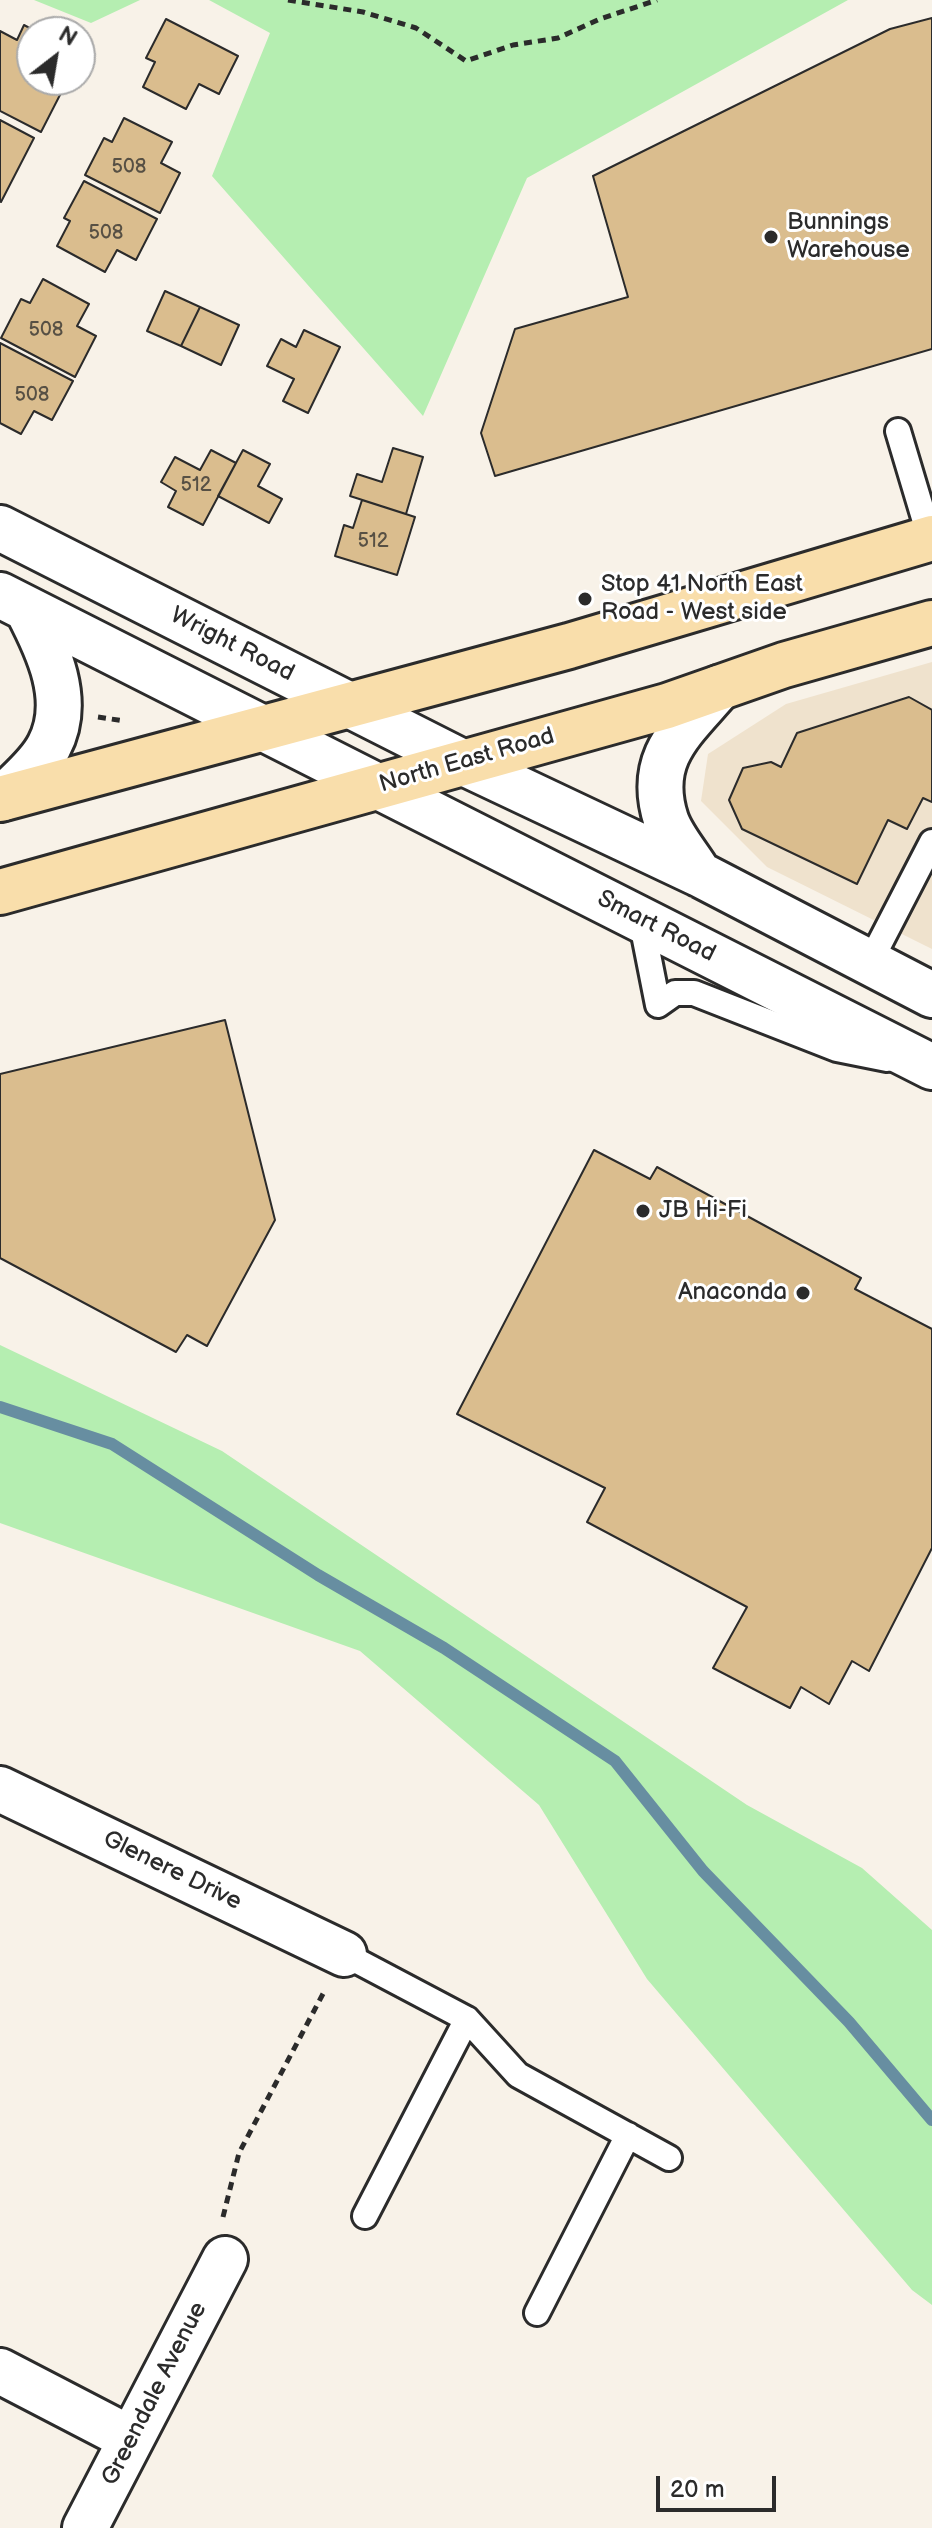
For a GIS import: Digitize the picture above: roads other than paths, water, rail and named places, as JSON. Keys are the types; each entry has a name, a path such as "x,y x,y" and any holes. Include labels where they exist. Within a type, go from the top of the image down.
{"highway":[{"path":"2,798 569,646 931,538"},
{"name":"North East Road","path":"0,892 667,706 784,665 932,623"}],"main road":[{"name":"Wright Road","path":"0,528 464,763"},
{"path":"14,602 380,786"},
{"path":"2,798 50,745 58,712 57,679 46,645 14,602"},
{"path":"699,874 667,822 659,775 667,752 719,688"},
{"path":"464,763 699,874 932,995"},
{"name":"Smart Road","path":"380,786 932,1068"},
{"name":"Glenere Drive","path":"0,1789 344,1954"},
{"name":"Greendale Avenue","path":"85,2528 225,2259"},
{"path":"0,2371 131,2439"}],"lane":[{"path":"898,431 931,538"},
{"path":"870,962 932,842"},
{"path":"641,919 658,1005 675,993 694,993 837,1049 932,1068"},
{"path":"344,1954 467,2019 518,2075 669,2158"},
{"path":"365,2216 467,2019"},
{"path":"537,2313 628,2135"}],"waterway":[{"path":"0,1407 112,1444 318,1575 444,1648 615,1761 703,1871 849,2022 932,2120"}],"place":[{"name":"Bunnings Warehouse","path":"771,237"},
{"name":"Stop 41 North East Road - West side","path":"585,599"},
{"name":"JB Hi-Fi","path":"643,1211"},
{"name":"Anaconda","path":"803,1293"}]}
